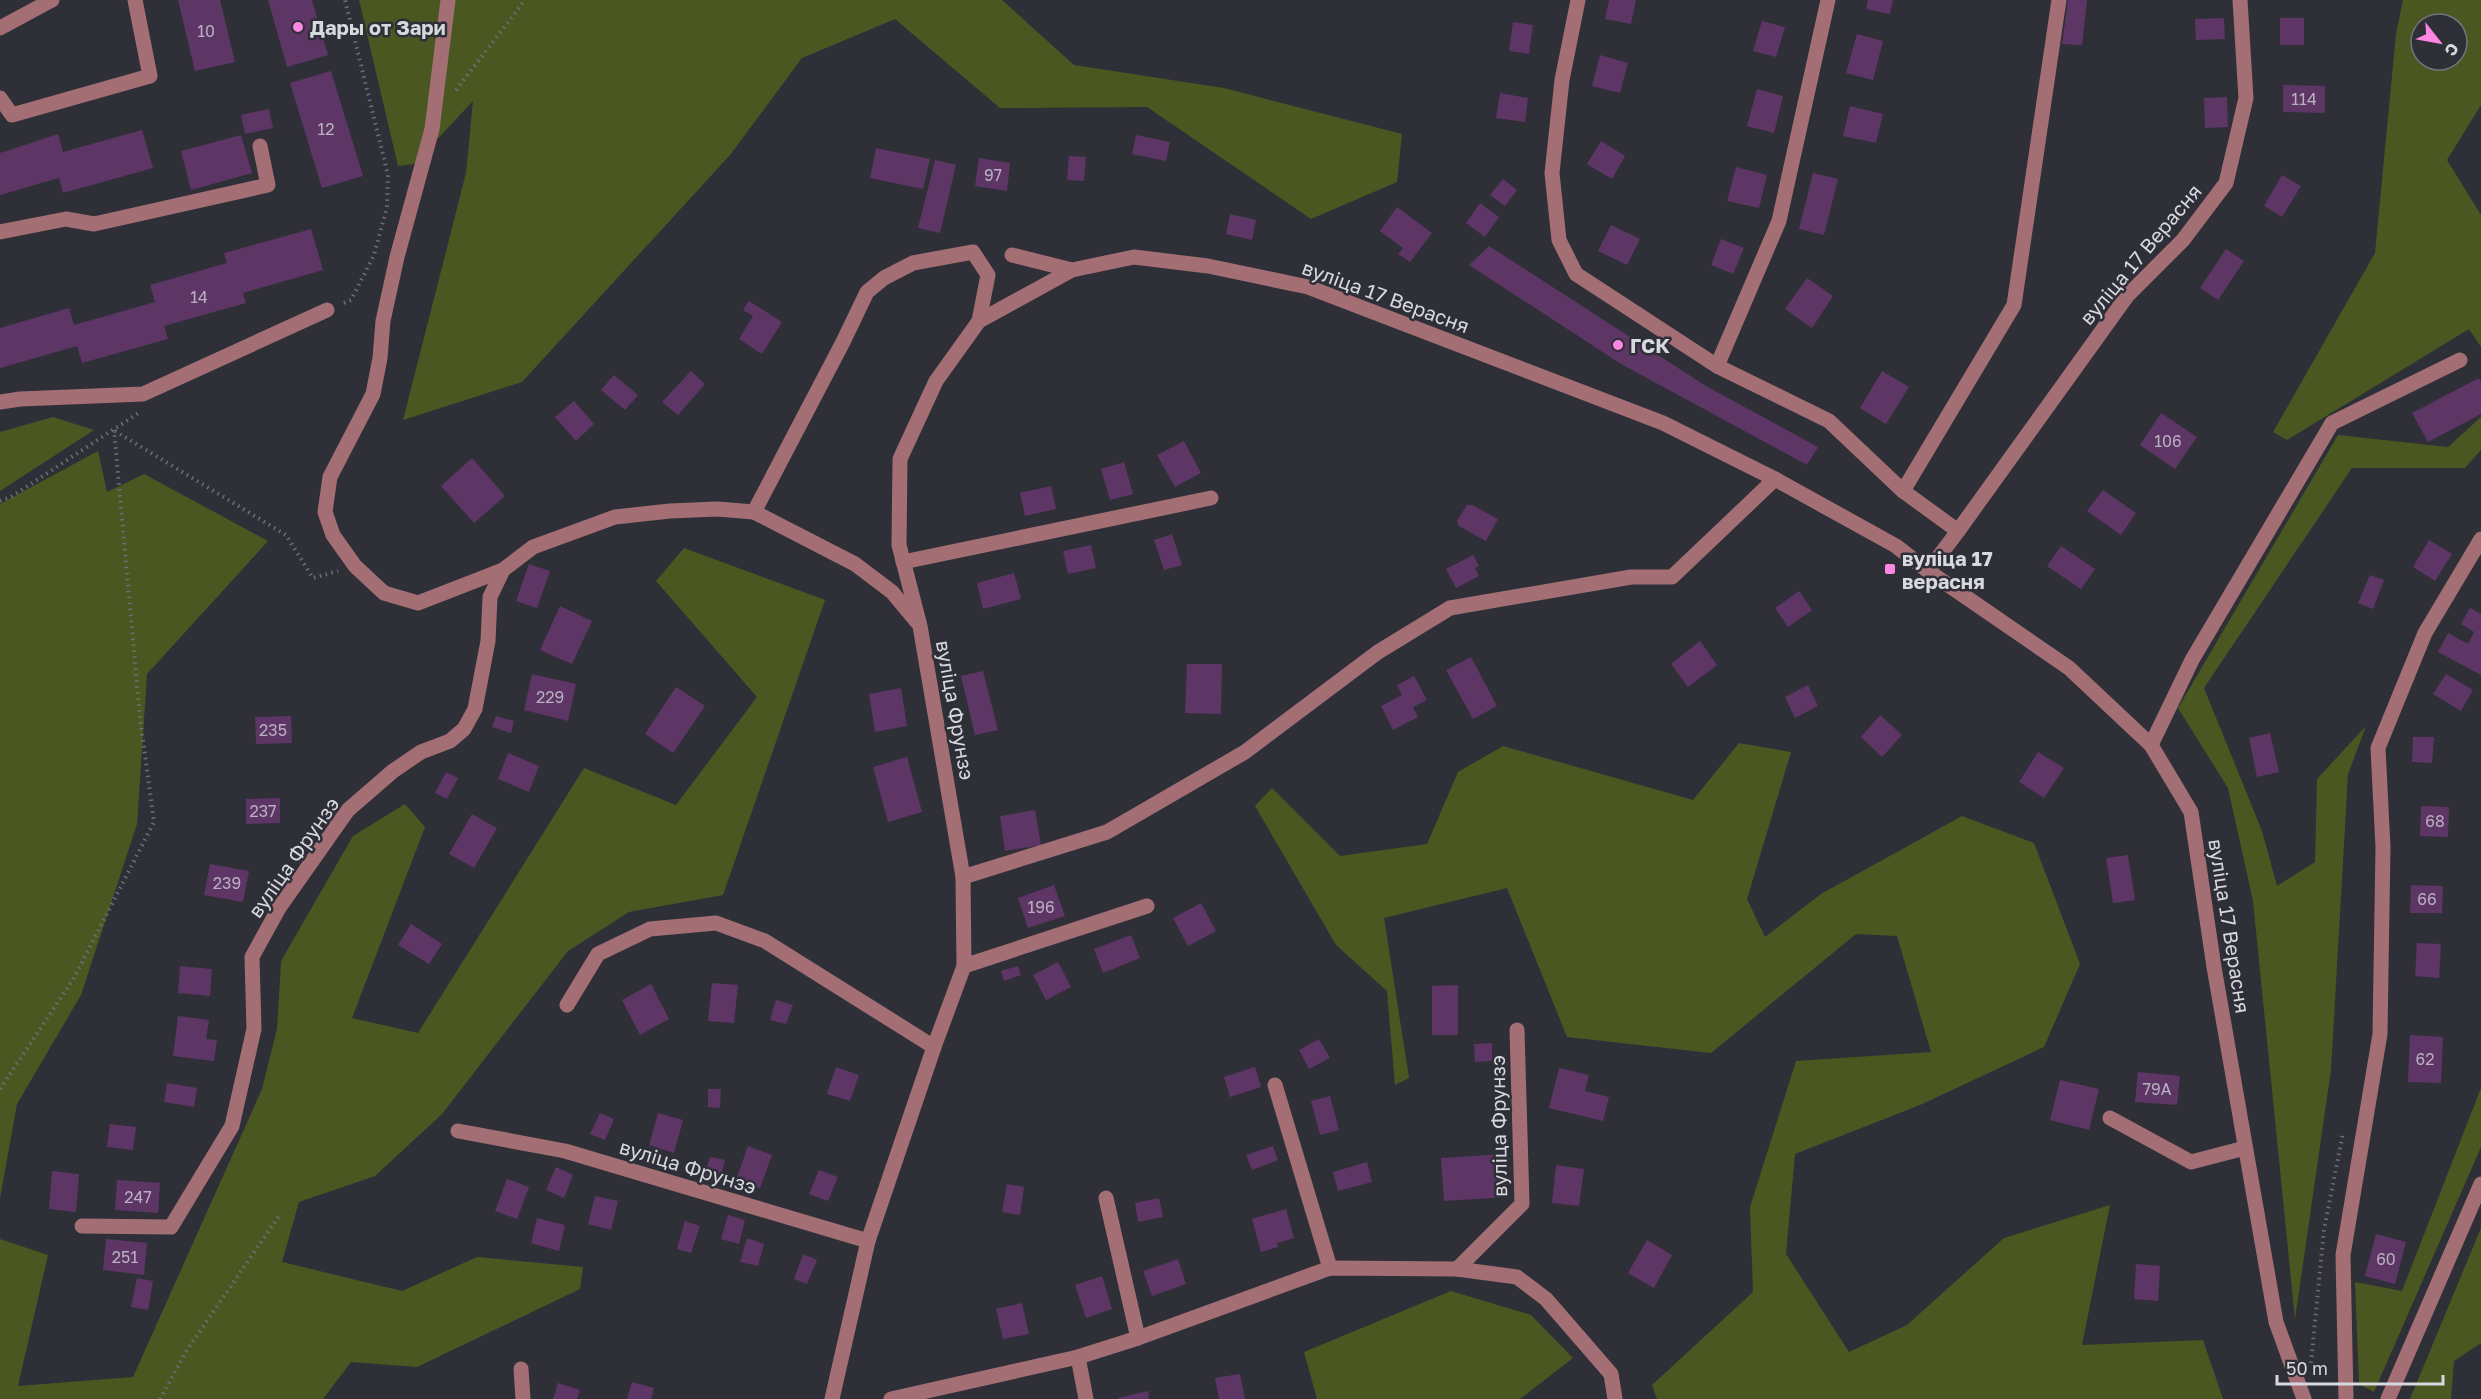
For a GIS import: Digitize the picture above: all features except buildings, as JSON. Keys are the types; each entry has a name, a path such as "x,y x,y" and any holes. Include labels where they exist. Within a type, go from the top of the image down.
{"street":[{"path":"0,28 52,0"},
{"path":"0,98 12,115 150,76 135,0"},
{"path":"448,0 432,129 397,257 383,321 380,358 373,394 330,477 325,512 333,535 355,566 384,593 418,603 503,570"},
{"path":"1578,0 1562,80 1552,173 1559,240 1576,274 1717,366 1829,421 1903,491 1958,531"},
{"path":"1717,366 1779,221 1828,0"},
{"path":"1903,491 2014,305 2059,0"},
{"name":"вуліца 17 Верасня","path":"1928,571 2127,297 2183,240 2226,183 2246,98 2240,0"},
{"path":"0,232 66,219 93,224 268,185 260,146"},
{"path":"754,512 867,292 884,278 913,263 974,252 988,275 979,321"},
{"path":"1012,255 1072,270"},
{"name":"вуліца 17 Верасня","path":"920,626 899,545 900,459 936,381 979,321 1072,270 1134,257 1208,266 1308,287 1663,423 1775,479 1896,546 1928,571 2069,668 2151,745 2191,812 2214,967 2276,1322 2304,1399"},
{"path":"0,402 143,394 327,310"},
{"path":"2151,745 2192,660 2332,423 2460,360"},
{"path":"963,877 1107,832 1245,752 1378,652 1450,608 1631,576 1672,577 1775,479"},
{"path":"903,562 1211,498"},
{"name":"вуліца Фрунзэ","path":"82,1226 171,1227 232,1126 254,1029 252,957 279,908 348,810 393,771 421,753 450,741 464,729 475,709 488,641 490,597 503,570 533,547 615,517 682,510 717,509 754,512 855,564 892,592 920,626 963,877 964,966 868,1241 832,1399"},
{"path":"2346,1399 2343,1255 2380,1034 2383,848 2378,748 2425,633 2481,539"},
{"path":"964,966 1147,906"},
{"path":"567,1005 598,954 650,929 716,923 765,941 934,1047"},
{"name":"вуліца Фрунзэ","path":"1457,1269 1522,1204 1517,1030"},
{"path":"1275,1085 1330,1268"},
{"path":"2109,1118 2191,1162 2245,1148"},
{"name":"вуліца Фрунзэ","path":"458,1131 565,1151 868,1241"},
{"path":"2388,1399 2481,1184"},
{"path":"1106,1198 1138,1338"},
{"path":"891,1399 1078,1357 1138,1338 1330,1268 1457,1269 1516,1277 1546,1299 1611,1374 1615,1399"},
{"path":"1078,1357 1086,1399"},
{"path":"521,1369 523,1399"}],"path":[{"path":"327,310 351,300 374,255 387,207 388,175 345,0"},
{"path":"454,92 525,0"},
{"path":"0,501 11,497 140,414 143,394"},
{"path":"114,430 286,535 313,578 355,566"},
{"path":"0,1089 74,978 154,822 140,718 114,430"},
{"path":"160,1399 187,1350 279,1216"}],"green space":[{"path":"359,0 1002,0 1074,65 1224,88 1402,134 1397,182 1311,219 1147,107 1000,108 895,19 802,58 730,155 522,382 403,420 466,173 473,101 414,164 398,166"},
{"path":"2403,0 2481,0 2481,105 2447,160 2481,215 2481,347 2469,329 2287,440 2273,432 2375,253 2396,34"},
{"path":"53,417 94,430 0,491 0,432"},
{"path":"2481,417 2481,450 2465,468 2352,468 2204,688 2262,831 2277,886 2315,862 2317,779 2366,726 2348,774 2331,1070 2295,1319 2253,901 2228,788 2178,708 2338,435 2448,447"},
{"path":"98,451 107,492 144,474 268,541 147,674 137,824 81,995 17,1104 0,1198 0,504"},
{"path":"684,548 825,600 723,895 629,912 568,951 442,1114 375,1176 299,1202 282,1262 402,1291 477,1257 583,1267 580,1289 417,1367 351,1362 323,1399 0,1399 0,1239 48,1255 18,1386 133,1377 262,1089 277,1029 281,961 353,836 405,804 425,827 352,1018 418,1033 584,768 676,805 757,697 656,581"},
{"path":"1739,743 1791,752 1747,899 1765,937 1821,894 1962,816 2034,843 2080,964 2044,1047 1920,1105 1795,1154 1786,1254 1849,1352 1907,1325 2004,1238 2110,1205 2082,1345 2203,1340 2223,1399 1657,1399 1652,1385 1753,1292 1750,1207 1796,1061 1931,1052 1897,936 1856,934 1711,1053 1567,1037 1507,888 1384,918 1409,1078 1395,1085 1387,991 1336,945 1255,806 1272,788 1340,856 1427,844 1458,772 1503,746 1693,800"},
{"path":"2481,1088 2481,1147 2374,1392 2359,1384 2355,1282 2402,1291"},
{"path":"2481,1228 2481,1343 2454,1361 2451,1399 2410,1399"},
{"path":"1451,1291 1531,1315 1573,1358 1520,1399 1317,1399 1304,1352"}],"place":[{"name":"Дары от Зари","path":"298,27"},
{"name":"ГСК","path":"1618,345"},
{"name":"вуліца 17 верасня","path":"1890,569"}]}
